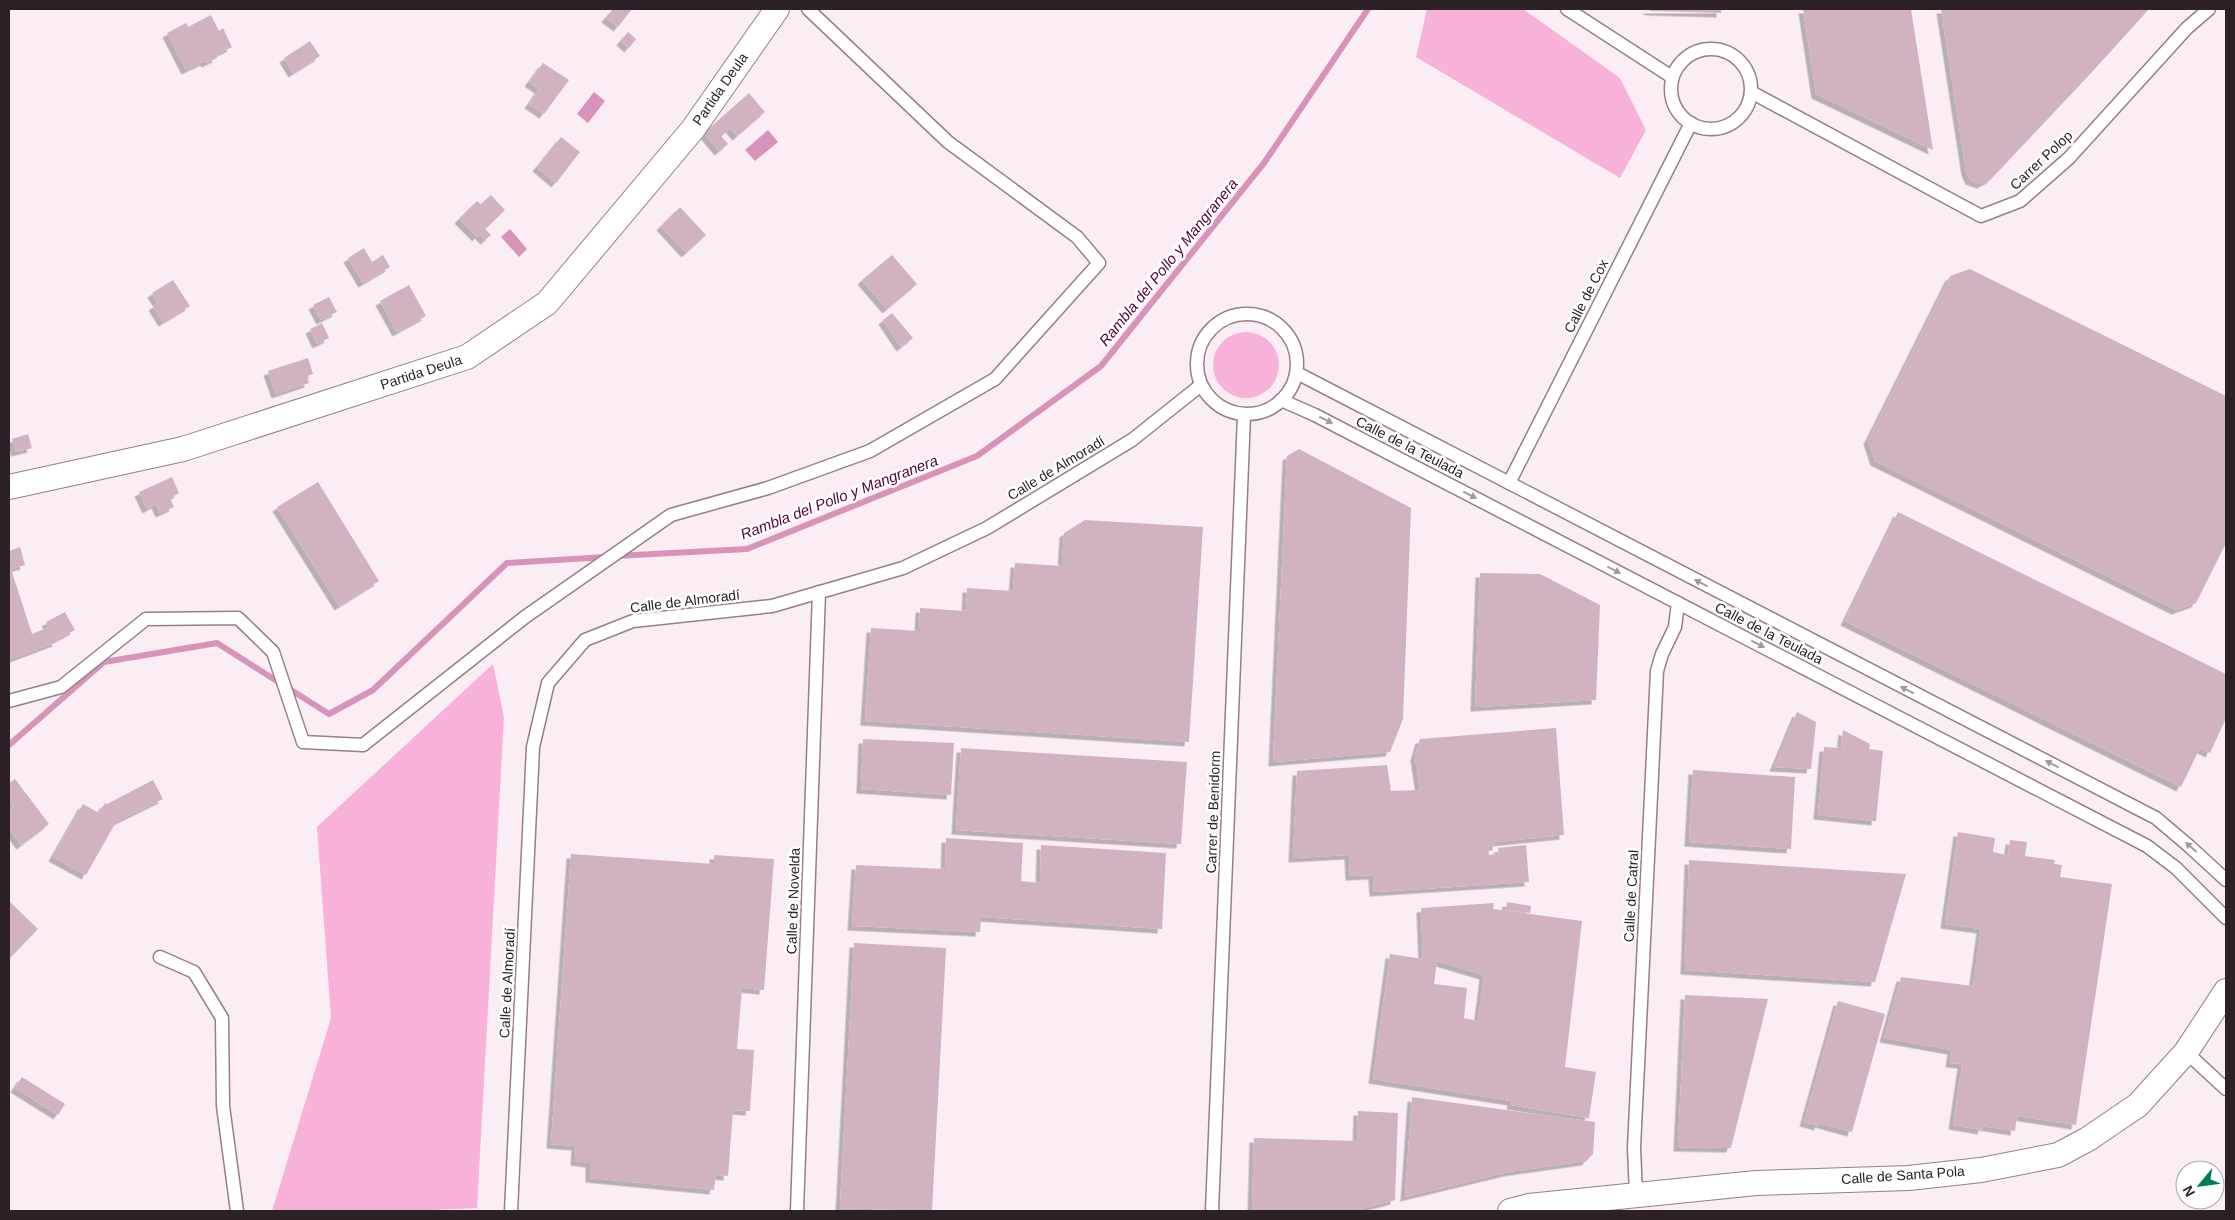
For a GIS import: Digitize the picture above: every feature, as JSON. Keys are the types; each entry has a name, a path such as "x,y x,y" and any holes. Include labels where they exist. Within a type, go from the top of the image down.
{"street":[{"name":"Partida Deula","path":"9,487 183,449 467,357 547,303 693,129 777,9"},
{"name":"Calle de Santa Pola","path":"1510,1211 1529,1206 1756,1182 1909,1178 1981,1170 2058,1155 2088,1139 2138,1105 2186,1052 2226,991"}],"lane":[{"path":"9,701 61,687 146,619 238,618 273,652 303,742 363,745 525,617 671,515 768,488 870,452 995,379 1099,263 1077,237 948,142 808,9"},
{"path":"1567,9 1672,77"},
{"name":"Carrer Polop","path":"1751,92 1981,216 2020,201 2069,158 2187,28 2210,9"},
{"path":"1703,49 1717,49 1726,51 1744,66 1750,78 1751,92 1748,104 1741,116 1729,125 1708,129 1691,123 1678,111 1672,98 1672,77 1678,64 1689,55 1703,49"},
{"name":"Calle de Cox","path":"1509,483 1691,123"},
{"path":"1253,313 1266,317 1281,326 1292,340 1298,356 1297,374 1293,386 1276,406 1262,413 1244,415 1233,413 1217,405 1201,385 1197,368 1201,344 1210,329 1224,318 1236,314 1253,313"},
{"name":"Calle de la Teulada","path":"1297,374 2156,818 2190,846 2226,880"},
{"name":"Calle de Almoradí","path":"511,1211 533,747 548,683 584,640 633,621 772,606 903,568 987,528 1132,440 1201,385"},
{"name":"Calle de la Teulada","path":"1281,400 1315,415 2147,846 2176,868 2226,918"},
{"name":"Carrer de Benidorm","path":"1212,1211 1244,415"},
{"name":"Calle de Novelda","path":"798,1211 819,592"},
{"name":"Calle de Catral","path":"1636,1195 1634,1138 1657,671 1662,654 1675,627 1678,603"},
{"path":"160,957 194,972 222,1018 223,1106 237,1211"},
{"path":"2186,1052 2226,1089"}],"shaded area":[{"path":"1427,9 1523,9 1620,78 1646,130 1620,178 1416,57"},
{"path":"594,92 605,101 588,123 577,114"},
{"path":"768,130 778,142 755,161 745,150"},
{"path":"510,229 527,249 519,257 501,237"},
{"path":"1239,332 1253,332 1265,337 1274,346 1279,358 1277,378 1270,389 1253,398 1239,398 1227,393 1218,384 1213,372 1213,358 1218,346 1227,337"},
{"path":"493,664 504,717 477,1208 413,1211 272,1211 331,1018 317,827"}],"building":[{"path":"613,9 632,9 618,27 606,18"},
{"path":"1646,9 1721,9 1721,13 1651,11"},
{"path":"1803,9 1911,9 1933,150 1816,94"},
{"path":"1941,9 2149,9 1991,179 1981,184 1970,180 1966,171"},
{"path":"211,15 219,31 223,28 232,47 216,55 217,58 206,63 205,61 186,70 167,33 186,23 188,27"},
{"path":"628,32 636,39 629,48 621,41"},
{"path":"310,41 320,56 293,73 284,58"},
{"path":"543,63 569,80 544,114 529,104 539,89 529,82"},
{"path":"749,93 765,112 737,136 730,128 721,136 728,144 719,151 704,133"},
{"path":"561,137 580,152 556,183 537,167"},
{"path":"491,195 505,210 485,229 491,235 485,240 479,234 477,237 459,219 477,201 481,204"},
{"path":"680,207 706,235 686,253 661,226"},
{"path":"364,248 372,262 383,255 390,267 363,283 348,258"},
{"path":"892,255 917,284 887,309 862,280"},
{"path":"1970,269 2226,396 2226,543 2196,603 2176,610 1875,461 1868,440 1950,276"},
{"path":"173,280 190,306 163,322 153,306 158,303 152,293"},
{"path":"409,285 426,316 397,332 380,301"},
{"path":"329,297 337,312 321,320 313,305"},
{"path":"892,313 913,338 901,347 883,320"},
{"path":"322,323 329,338 317,344 310,329"},
{"path":"308,358 313,374 307,376 309,383 276,394 268,371"},
{"path":"28,434 32,448 16,452 12,439"},
{"path":"1299,449 1411,508 1403,719 1390,752 1273,762 1287,456"},
{"path":"172,477 179,493 170,498 174,507 160,513 156,504 147,509 139,492"},
{"path":"318,482 379,581 339,606 277,507"},
{"path":"1898,512 2226,674 2226,718 2210,753 2200,748 2181,787 1845,621"},
{"path":"1085,520 1203,527 1189,742 865,721 871,628 919,631 920,608 966,611 967,588 1013,591 1015,563 1062,566 1064,533"},
{"path":"20,547 25,565 11,569 32,634 49,627 46,622 65,612 75,630 56,640 57,642 9,660 9,551"},
{"path":"1480,573 1540,574 1600,605 1596,700 1475,707"},
{"path":"1797,712 1816,722 1811,769 1774,767"},
{"path":"1556,728 1564,835 1497,842 1497,846 1488,847 1489,855 1499,854 1498,848 1526,845 1529,882 1374,892 1373,875 1350,876 1349,855 1293,858 1297,771 1387,765 1391,791 1420,790 1415,756 1420,739"},
{"path":"1843,730 1870,744 1869,749 1883,751 1876,821 1818,815 1824,747 1841,748"},
{"path":"863,739 954,743 951,795 861,789"},
{"path":"961,748 1187,762 1181,844 956,830"},
{"path":"1693,770 1795,777 1791,849 1689,842"},
{"path":"15,779 49,824 21,845 9,829 9,810 13,807 9,800 9,783"},
{"path":"153,780 163,799 116,822 86,875 53,857 83,804 99,813 105,803 107,804"},
{"path":"1958,832 1995,838 1993,852 2008,855 2010,840 2027,842 2025,856 2055,860 2054,864 2062,865 2060,877 2112,884 2076,1125 2017,1116 2015,1131 1983,1126 1982,1130 1953,1125 1962,1064 1950,1063 1952,1050 1884,1038 1901,977 1973,986 1981,929 1945,924"},
{"path":"946,838 1023,843 1021,881 1040,883 1041,845 1166,853 1162,929 981,917 980,932 852,926 856,865 945,869"},
{"path":"571,854 714,864 714,855 774,859 764,990 742,988 737,1049 754,1050 750,1111 733,1110 728,1176 716,1175 714,1190 590,1178 590,1163 575,1161 576,1146 551,1144"},
{"path":"1689,860 1906,874 1875,982 1685,970"},
{"path":"9,901 38,929 9,959"},
{"path":"1507,902 1531,906 1530,913 1506,910"},
{"path":"1494,903 1493,909 1582,921 1565,1067 1596,1072 1589,1118 1511,1105 1512,1101 1373,1079 1390,954 1423,959 1421,908","holes":["1437,961 1484,975 1478,1021 1464,1018 1467,988 1434,984"]},
{"path":"854,943 946,948 932,1211 840,1208"},
{"path":"1685,995 1768,999 1731,1148 1678,1147"},
{"path":"1838,1001 1885,1014 1852,1132 1819,1123 1819,1126 1804,1122"},
{"path":"22,1077 65,1104 58,1115 15,1088"},
{"path":"1412,1097 1595,1122 1593,1154 1586,1161 1508,1172 1405,1197"},
{"path":"1358,1111 1398,1113 1395,1200 1354,1211 1252,1211 1254,1138 1357,1141"}],"waterway":[{"name":"Rambla del Pollo y Mangranera","path":"616,556 747,549 977,456 1101,366 1264,163 1368,9"},
{"name":"Rambla del Pollo y Mangranera","path":"9,745 104,662 217,643 329,714 373,690 507,563 606,557"}]}
